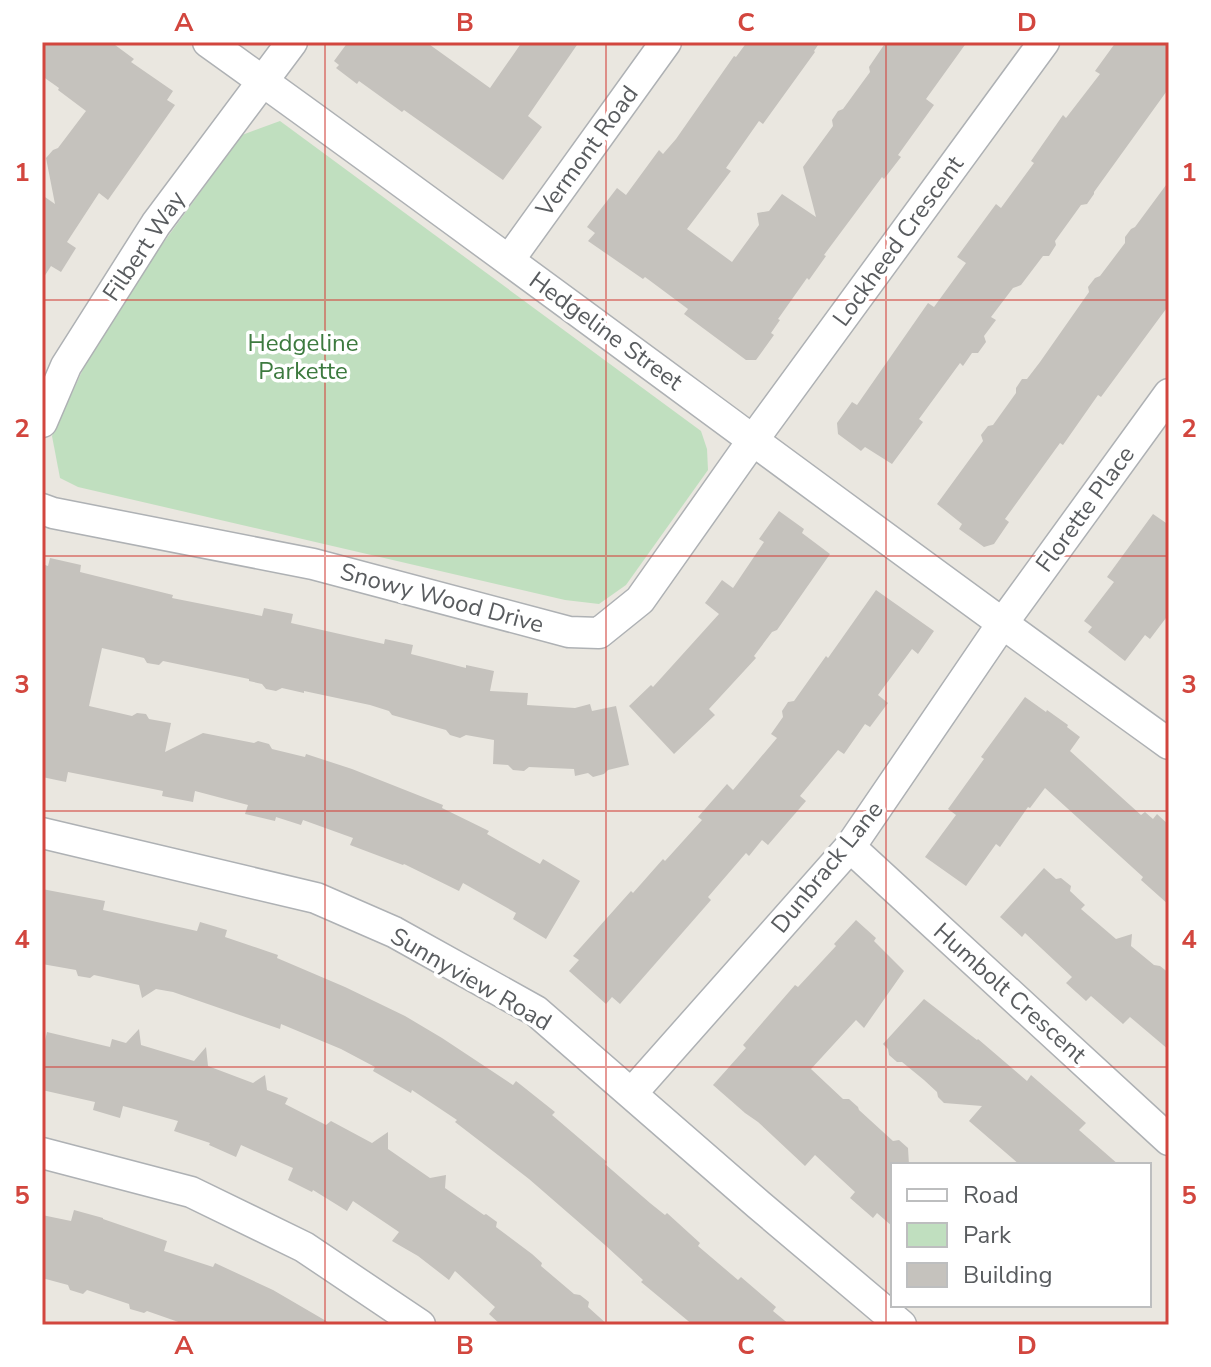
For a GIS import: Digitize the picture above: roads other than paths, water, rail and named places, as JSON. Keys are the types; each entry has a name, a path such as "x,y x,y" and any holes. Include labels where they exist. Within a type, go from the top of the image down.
{"street":[{"name":"Hedgeline Street","path":"208,42 1002,624"},
{"path":"264,82 292,42"},
{"name":"Vermont Road","path":"509,260 666,42"},
{"name":"Lockheed Crescent","path":"753,440 1044,42"},
{"name":"Filbert Way","path":"42,422 66,366 156,224 264,82"},
{"name":"Florette Place","path":"1002,624 1169,394"},
{"name":"Snowy Wood Drive","path":"42,509 313,564 569,632 599,633 640,600 753,440"},
{"path":"1002,624 1169,744"},
{"name":"Dunbrack Lane","path":"632,1093 850,847 1002,624"},
{"name":"Sunnyview Road","path":"42,833 316,898 394,932 536,1011 901,1325"},
{"name":"Humbolt Crescent","path":"850,847 1169,1140"},
{"path":"42,1153 191,1192 304,1247 420,1325"}],"park label":[{"name":"Hedgeline Parkette","path":"303,357"}]}
